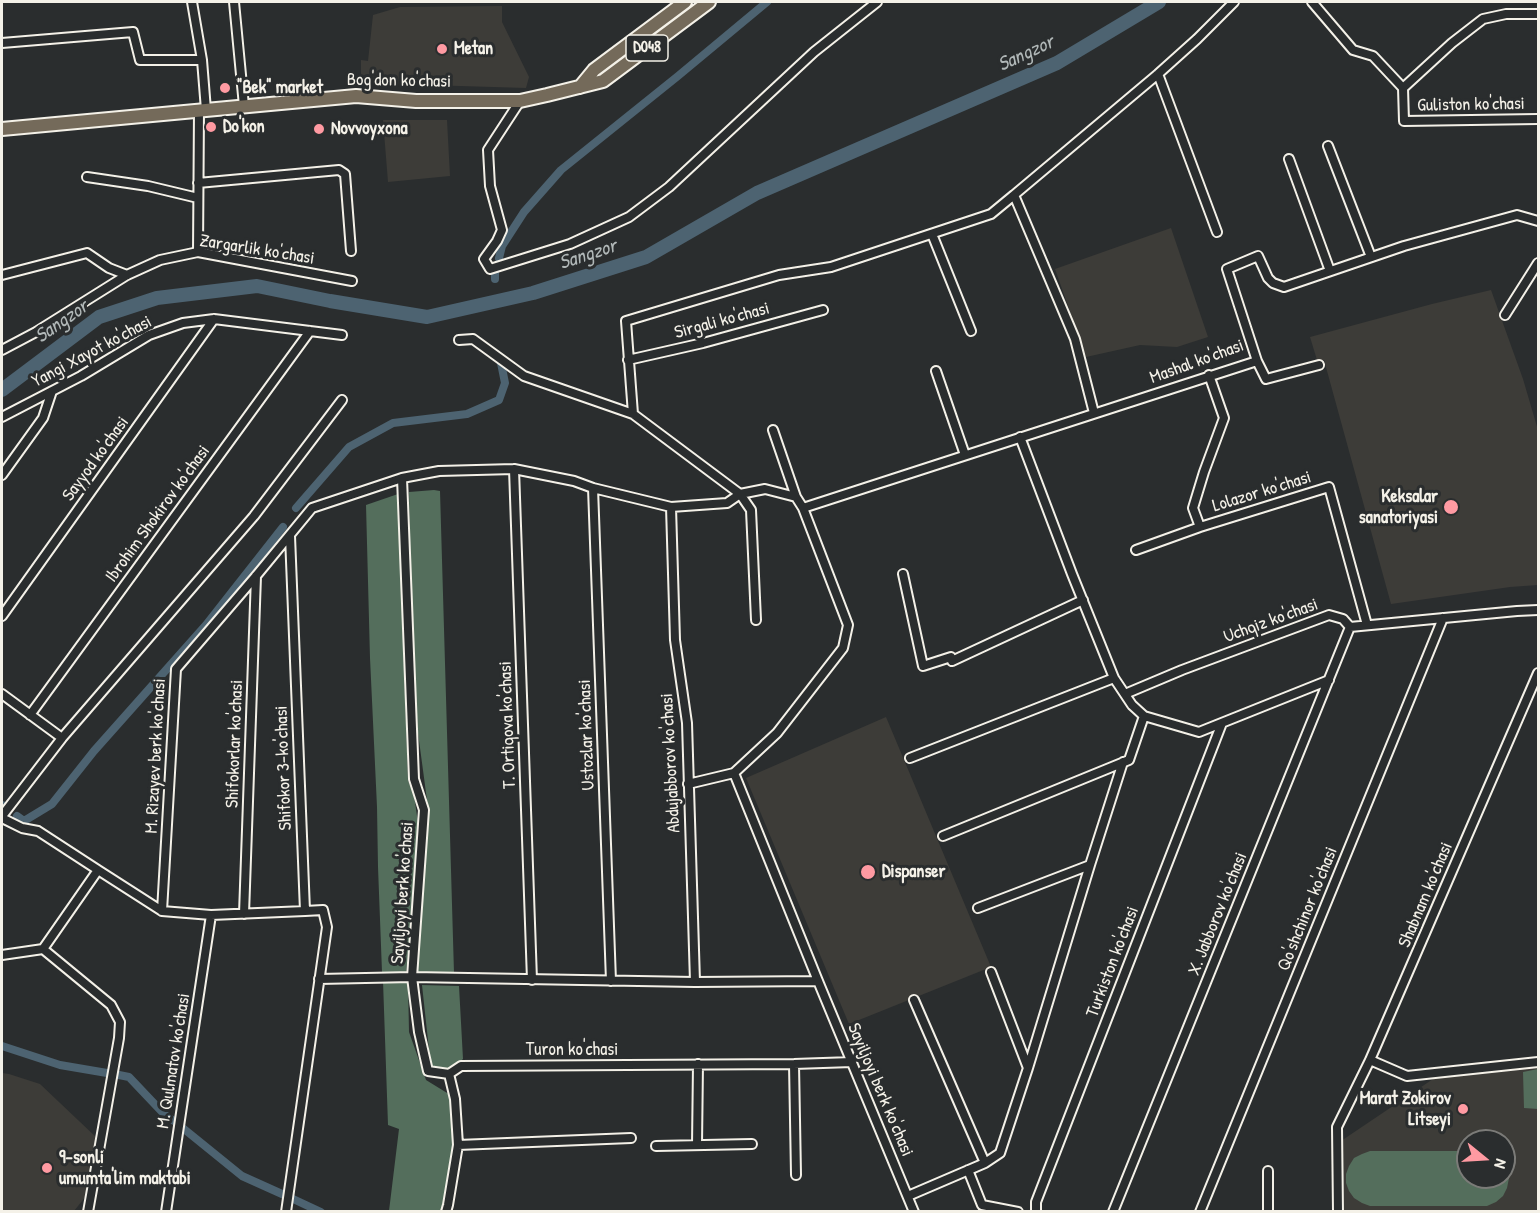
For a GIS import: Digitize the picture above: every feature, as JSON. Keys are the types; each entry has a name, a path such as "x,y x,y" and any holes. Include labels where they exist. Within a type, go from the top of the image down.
{"main road":[{"name":"D048","path":"580,87 594,70 685,2"},
{"name":"D048","path":"580,87 603,81 709,2"},
{"name":"Bog'don ko'chasi","path":"2,129 356,96 413,101 520,100 580,87"}],"street":[{"path":"192,2 202,60 198,252"},
{"path":"234,2 244,106"},
{"path":"520,100 488,150 490,186 502,230 484,259 490,269 570,244 628,217 669,187 814,52 877,2"},
{"path":"633,414 626,321 779,275 831,267 991,214 1158,74 1234,2"},
{"path":"1312,2 1353,50 1373,56 1403,88 1482,19 1506,14 1539,14"},
{"path":"2,43 133,32 140,60 202,60"},
{"path":"1158,74 1217,232"},
{"name":"Guliston ko'chasi","path":"1403,88 1404,121 1539,118"},
{"path":"1328,146 1371,257"},
{"path":"1290,159 1330,271"},
{"path":"198,183 339,170 345,174 351,251"},
{"path":"87,177 148,186 198,198"},
{"path":"1014,195 1076,339 1094,413"},
{"name":"Mashal ko'chasi","path":"803,508 1257,361 1227,268 1258,256 1268,278 1273,283 1284,286 1404,246 1517,215 1539,222"},
{"path":"932,234 970,331"},
{"name":"Zargarlik ko'chasi","path":"2,350 36,332 127,275 160,260 198,252 352,282"},
{"path":"2,275 87,253 109,268 127,275"},
{"path":"1505,315 1539,263"},
{"name":"Sirgali ko'chasi","path":"628,360 703,343 823,310"},
{"name":"Yangi Xayot ko'chasi","path":"2,417 81,376 149,335 183,323 214,319 342,335"},
{"name":"Sayyod ko'chasi","path":"2,616 214,319"},
{"name":"Ibrohim Shokirov ko'chasi","path":"30,715 310,331"},
{"path":"459,340 473,339 524,375 633,414 740,494 751,510 756,620"},
{"path":"1257,361 1266,380 1319,365"},
{"path":"936,371 965,455"},
{"path":"1200,527 1193,508 1224,418 1209,375"},
{"path":"2,475 43,418 52,391"},
{"path":"286,1212 327,927 323,910 211,915 162,911 38,831 22,828 2,817 62,738 254,516 342,400"},
{"path":"688,784 734,773 777,733 843,648 848,625 803,508 796,497 773,430"},
{"path":"1020,437 1114,678 1132,705 1144,716 1200,732 1329,680"},
{"name":"M. Rizayev berk ko'chasi","path":"162,911 176,669 312,508 402,478 439,471 514,469 574,481 593,488 671,507 727,503 740,494 765,489 796,497"},
{"name":"T. Ortiqova ko'chasi","path":"514,469 532,980"},
{"name":"Sayiljoyi berk ko'chasi","path":"402,478 414,779 424,810 412,977 695,982 818,981"},
{"name":"Lolazor ko'chasi","path":"1136,550 1200,527 1329,487 1367,626"},
{"name":"Ustozlar ko'chasi","path":"593,488 611,981"},
{"name":"Abdujabborov ko'chasi","path":"671,507 675,640 687,723 695,982"},
{"name":"Shifokor 3-ko'chasi","path":"290,536 305,911"},
{"path":"903,574 923,666 951,657 952,662 1083,600"},
{"name":"Shifokorlar ko'chasi","path":"244,914 256,576"},
{"name":"Uchqiz ko'chasi","path":"1125,694 1329,615 1343,620 1350,627 1539,610"},
{"name":"Qo'shchinor ko'chasi","path":"1200,1212 1443,618"},
{"name":"X. Jabborov ko'chasi","path":"1113,1212 1350,627"},
{"name":"Shabnam ko'chasi","path":"1338,1212 1337,1127 1370,1060 1539,673"},
{"path":"910,758 1114,678"},
{"path":"2,694 62,738"},
{"path":"943,836 1129,760 1144,716"},
{"name":"Turkiston ko'chasi","path":"1036,1212 1036,1202 1222,723"},
{"path":"908,1196 985,1163 1000,1153 1029,1068 1123,762"},
{"name":"Sayiljoyi berk ko'chasi","path":"734,773 914,1212"},
{"path":"978,908 1090,865"},
{"path":"2,955 43,949 98,870"},
{"name":"M. Qulmatov ko'chasi","path":"166,1212 211,915"},
{"path":"43,949 111,1005 120,1022 88,1212"},
{"path":"991,972 1029,1068"},
{"path":"319,979 412,977 419,1032 428,1071 449,1074 455,1099 458,1145 446,1212"},
{"path":"914,1000 985,1163"},
{"path":"1370,1060 1407,1076 1539,1062"},
{"name":"Turon ko'chasi","path":"449,1074 461,1066 852,1062"},
{"path":"697,1145 698,1064"},
{"path":"794,1064 796,1175"},
{"path":"458,1145 631,1138"},
{"path":"656,1146 752,1144"},
{"path":"968,1170 982,1205 1018,1212"},
{"path":"1268,1171 1268,1212"}],"shaded area":[{"name":"Metan","path":"502,6 502,22 529,77 526,88 361,83 361,60 368,61 373,15 400,7"},
{"path":"383,120 447,120 450,176 388,182"},
{"path":"1171,228 1208,337 1177,347 1140,345 1086,357 1055,269"},
{"name":"Keksalar sanatoriyasi","path":"1491,290 1523,379 1538,430 1538,585 1391,604 1324,360 1317,360 1310,337"},
{"name":"Dispanser","path":"886,717 991,967 849,1024 746,778"},
{"name":"Marat Zokirov Litseyi","path":"1538,1065 1538,1211 1343,1211 1341,1141 1436,1077"},
{"name":"9-sonli umumta'lim maktabi","path":"2,1073 40,1084 98,1139 86,1196 74,1211 2,1212"}],"green space":[{"path":"440,491 454,973 417,973 429,815 418,733 411,620 409,492"},
{"path":"398,494 408,780 414,795 418,823 406,972 382,972 366,505"},
{"path":"383,981 408,982 409,1032 426,1080 452,1096 454,1145 442,1211 389,1211 399,1129 388,1125"},
{"path":"422,985 459,986 463,1059 453,1068 431,1068"},
{"path":"1538,1069 1538,1109 1524,1108 1523,1072"},
{"path":"1370,1151 1456,1151 1456,1189 1506,1189 1503,1196 1487,1206 1370,1206 1354,1198 1346,1183 1349,1166 1354,1158"}],"waterway":[{"path":"499,258 502,246 524,212 561,170 767,2"},
{"name":"Sangzor","path":"2,390 99,317 157,298 257,286 427,317 533,293 646,257 757,193 1057,63 1159,2"},
{"path":"495,270 495,279"},
{"path":"296,508 349,447 393,423 467,414 499,400 505,383 501,363"},
{"path":"17,816 24,821 52,804 94,751 206,625 283,527"},
{"path":"2,1046 60,1065 107,1073"},
{"path":"119,1075 129,1077 165,1115 174,1121"},
{"path":"184,1129 242,1176 282,1194"},
{"path":"291,1198 321,1212"}],"place":[{"name":"Metan","path":"442,49"},
{"name":"\"Bek\" market","path":"225,88"},
{"name":"Do'kon","path":"211,127"},
{"name":"Novvoyxona","path":"319,129"},
{"name":"Keksalar sanatoriyasi","path":"1451,507"},
{"name":"Dispanser","path":"868,872"},
{"name":"Marat Zokirov Litseyi","path":"1463,1109"},
{"name":"9-sonli umumta'lim maktabi","path":"47,1168"}]}
